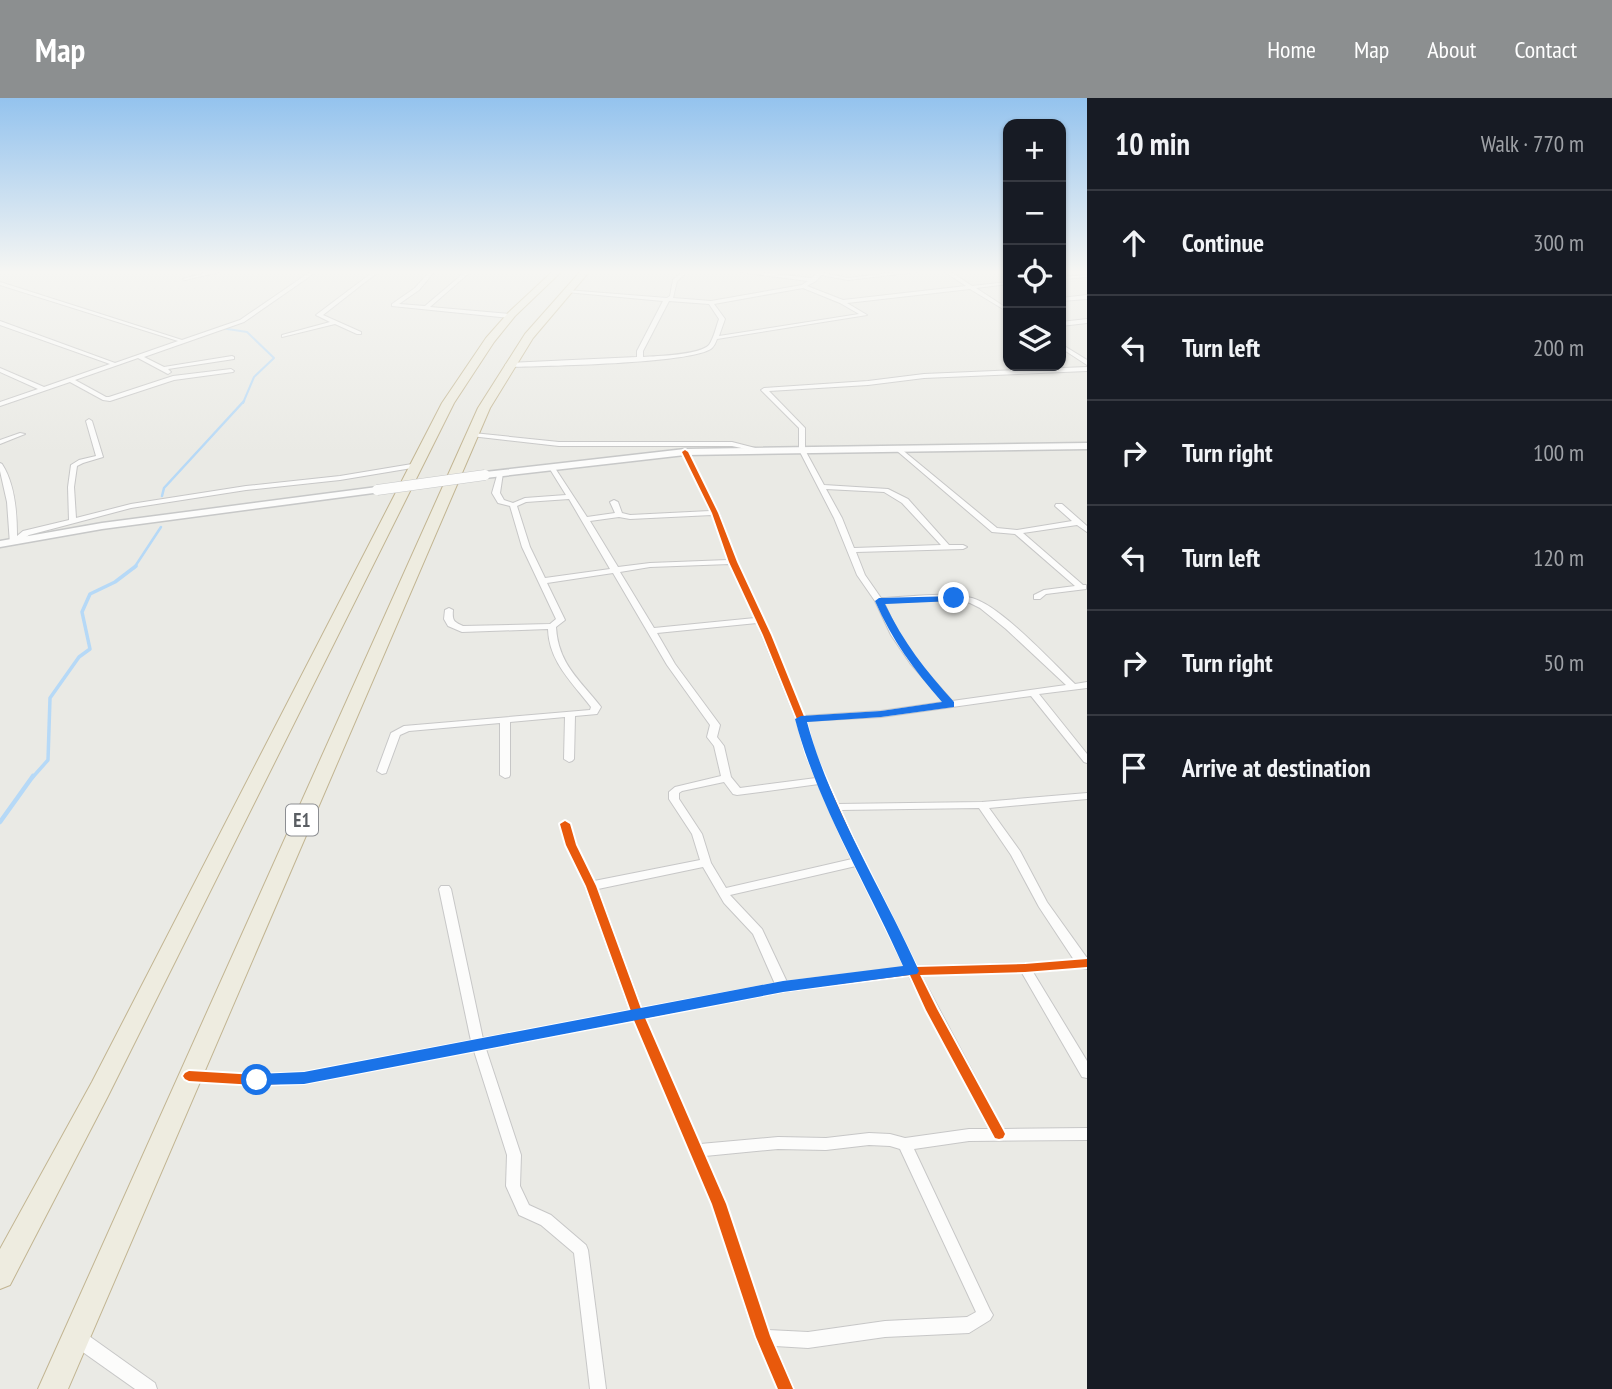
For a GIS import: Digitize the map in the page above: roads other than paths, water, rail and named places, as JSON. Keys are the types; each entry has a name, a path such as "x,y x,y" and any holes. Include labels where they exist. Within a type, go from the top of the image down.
{"highway":[{"name":"E1","path":"0,1276 100,1089 448,403 497,332"},
{"name":"E1","path":"53,1389 484,408 508,365 531,332"}],"main road":[{"path":"0,544 102,526 551,466 685,452 1087,446"}],"street":[{"path":"26,332 114,364"},
{"path":"156,332 180,340"},
{"path":"0,404 203,332"},
{"path":"284,336 298,332"},
{"path":"640,358 640,351 649,332"},
{"path":"508,365 673,357 706,351 711,347 716,332"},
{"path":"714,338 752,332"},
{"path":"1066,349 1087,363"},
{"path":"138,356 166,368 173,378"},
{"path":"166,368 232,358"},
{"path":"950,704 914,663 861,575 822,487 802,450 802,428 764,390 869,383 924,376 1087,369"},
{"path":"0,370 43,389"},
{"path":"70,380 105,399 122,396 173,378 231,371"},
{"path":"73,521 71,487 74,465 100,457 89,421"},
{"path":"0,442 22,434"},
{"path":"473,435 572,444 732,444 760,450"},
{"path":"898,449 995,530 1017,532 1076,523"},
{"path":"685,452 715,513 733,562 760,620 801,719 810,753 834,807 912,971 999,1134"},
{"path":"13,542 26,533 131,506 246,488 340,478 418,464"},
{"path":"0,465 4,469 4,489 14,534 13,542"},
{"path":"551,466 617,570 671,665 715,725 712,737 719,746 726,778 737,792 823,780"},
{"path":"500,473 496,494 501,501 513,505 525,500 570,497"},
{"path":"822,487 886,490 905,501 947,547"},
{"path":"614,502 619,514"},
{"path":"449,610 447,619 462,629 552,626 561,620 526,547 513,505"},
{"path":"1059,506 1087,530"},
{"path":"584,517 715,513"},
{"path":"1017,532 1084,587"},
{"path":"851,550 963,547"},
{"path":"542,581 650,565 733,562"},
{"path":"1037,597 1044,592 1084,587"},
{"path":"879,601 954,598 972,601 991,611 1073,687"},
{"path":"653,632 760,620"},
{"path":"382,771 396,733 419,727 594,712 596,707 555,657 551,640 552,626"},
{"path":"801,719 881,714 1087,685"},
{"path":"1034,694 1087,760"},
{"path":"569,759 570,716"},
{"path":"505,721 505,775"},
{"path":"726,778 678,789 674,792 674,799 697,834 706,863 728,900 758,932 783,987"},
{"path":"834,807 982,805 1087,796"},
{"path":"982,805 1016,854 1043,904 1085,964"},
{"path":"565,824 570,845 591,886 637,1013 719,1204 763,1337 786,1389"},
{"path":"724,892 860,861"},
{"path":"591,886 706,863"},
{"path":"445,889 478,1045 514,1155 513,1186 524,1210 546,1220 581,1250 598,1389"},
{"path":"190,1076 257,1080 304,1078 783,987 912,971 1085,964"},
{"path":"1025,968 1087,1073"},
{"path":"695,1151 753,1144 826,1144 869,1139 905,1143 950,1136 1087,1134"},
{"path":"763,1337 808,1340 885,1329 969,1325 985,1315 905,1143"},
{"path":"76,1336 149,1389"}],"waterway":[{"path":"244,401 254,377 274,358 247,332"},
{"path":"162,496 164,488 244,401"},
{"path":"135,567 161,527"},
{"path":"32,778 48,760 50,698 79,657 90,649 82,612 90,594 115,582 135,567"},
{"path":"0,822 33,776"}]}
